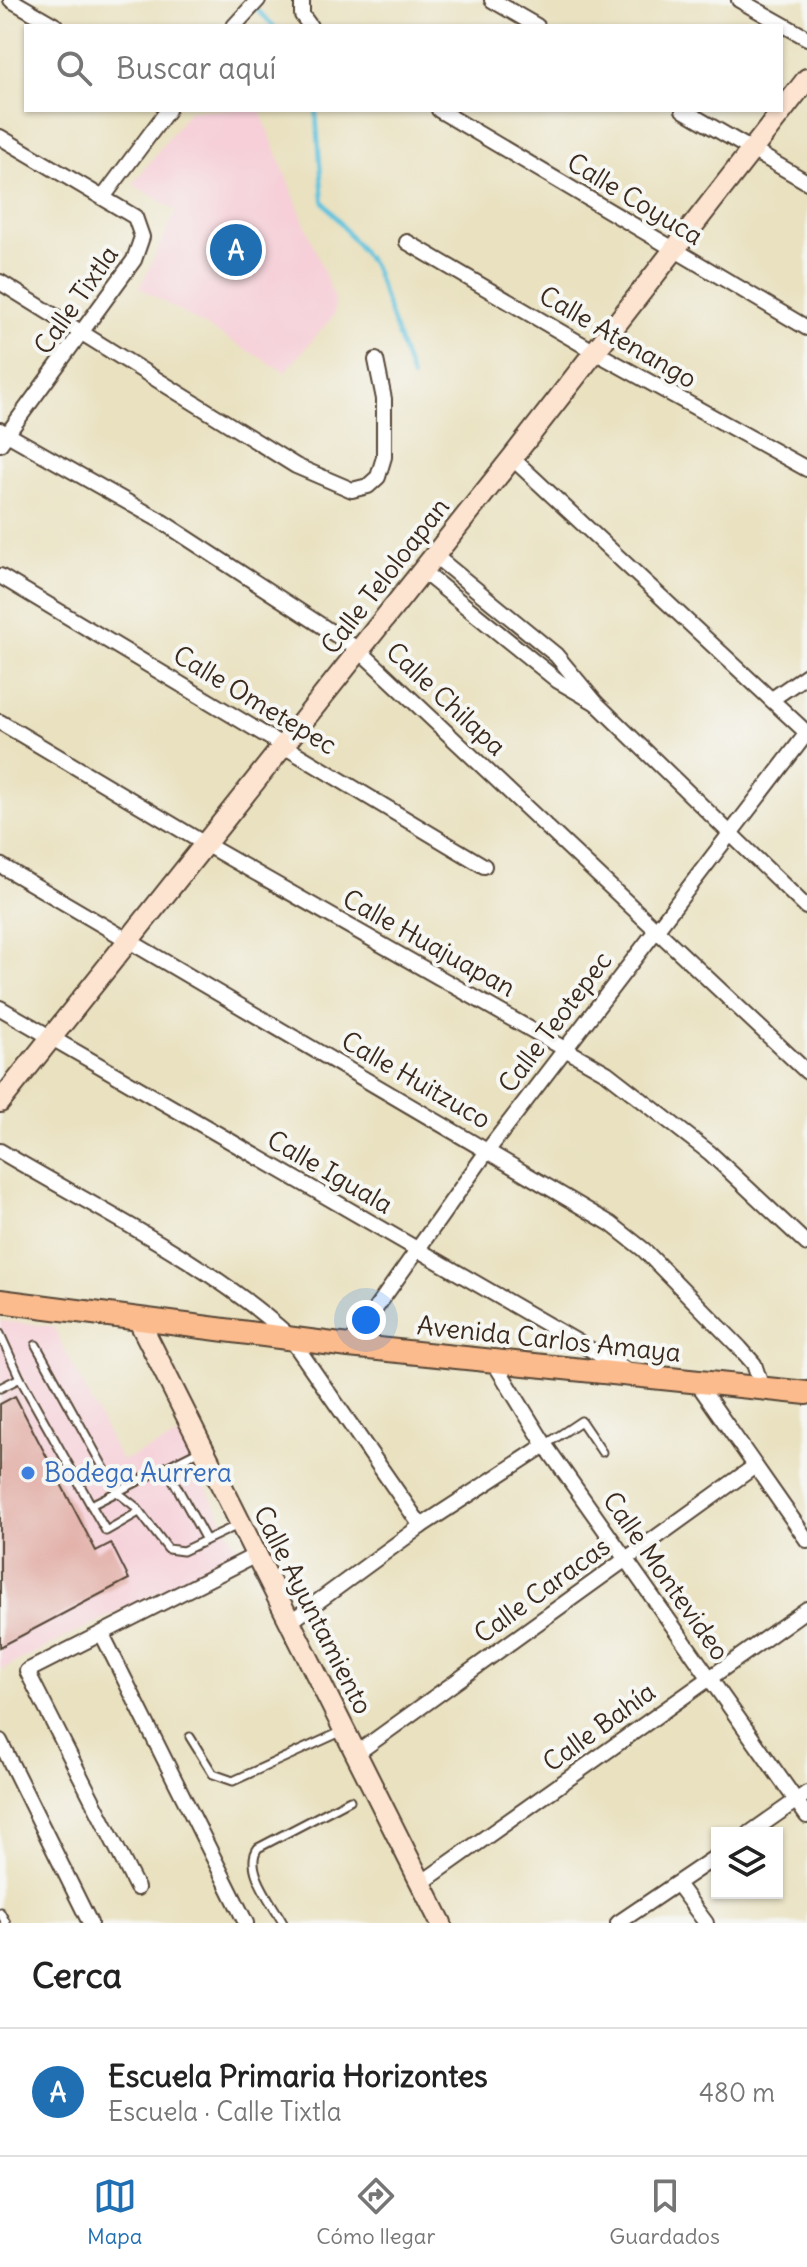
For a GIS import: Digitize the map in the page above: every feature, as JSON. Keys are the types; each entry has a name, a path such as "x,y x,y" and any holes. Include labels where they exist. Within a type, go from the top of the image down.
{"main road":[{"name":"Avenida Carlos Amaya","path":"0,1301 349,1346 492,1358 698,1384 807,1393"}],"street":[{"path":"11,0 53,24"},
{"path":"236,24 258,0"},
{"path":"302,0 302,15 309,24"},
{"path":"492,0 534,24"},
{"path":"739,0 782,24"},
{"path":"783,25 807,38"},
{"name":"Calle Teloloapan","path":"783,109 807,79"},
{"path":"0,137 104,196 167,112"},
{"name":"Calle Coyuca","path":"442,112 807,328"},
{"path":"686,112 807,182"},
{"name":"Calle Teloloapan","path":"0,1102 512,458 781,112"},
{"name":"Calle Tixtla","path":"2,436 85,332 134,260 142,237 135,217 104,196"},
{"name":"Calle Atenango","path":"407,242 595,352 807,469"},
{"path":"0,282 85,332 296,466 352,490 368,486 378,477 384,457 384,399 376,360"},
{"name":"Calle Chilapa","path":"2,436 173,529 359,650 807,1072"},
{"path":"512,458 807,733"},
{"path":"427,562 558,681 596,703 728,835 806,907"},
{"name":"Calle Ometepec","path":"0,576 484,866"},
{"path":"772,699 807,675"},
{"name":"Calle Huajuapan","path":"0,722 205,844 567,1047 647,1102 710,1153 807,1244"},
{"name":"Calle Teotepec","path":"349,1346 488,1150 807,733"},
{"name":"Calle Huitzuco","path":"0,865 611,1224 644,1250 740,1348 754,1364 762,1388"},
{"name":"Calle Iguala","path":"0,1008 637,1376"},
{"path":"0,1151 217,1280 289,1336 421,1526"},
{"name":"Calle Ayuntamiento","path":"139,1321 441,1923"},
{"name":"Calle Montevideo","path":"492,1358 545,1445 708,1678 802,1797 807,1816"},
{"path":"698,1384 807,1540"},
{"path":"290,1622 421,1526 545,1445"},
{"name":"Calle Caracas","path":"357,1753 755,1466"},
{"path":"137,1888 27,1671 256,1555"},
{"name":"Calle Bahía","path":"420,1884 807,1609"},
{"path":"102,1634 246,1923"},
{"path":"0,1741 90,1923"},
{"path":"759,1827 802,1797"},
{"path":"618,1923 711,1860"},
{"path":"677,1884 706,1923"}],"lane":[{"path":"0,1334 20,1378 106,1531 139,1512"},
{"path":"36,1345 117,1492 173,1551 183,1551 240,1524"},
{"path":"0,1355 10,1356"},
{"path":"0,1388 20,1378"},
{"path":"545,1445 581,1421 602,1452"},
{"path":"91,1505 202,1449"},
{"path":"166,1467 206,1540"},
{"path":"190,1737 213,1774 233,1781 345,1730"},
{"path":"283,1923 252,1865 253,1854 258,1848 350,1800"},
{"path":"0,1912 6,1923"}],"shaded area":[{"path":"188,112 261,112 335,300 334,315 285,372 140,288 176,211 133,184"},
{"path":"0,1321 53,1326 121,1461 180,1436 239,1552 0,1670"}],"building":[{"name":"Bodega Aurrera","path":"15,1396 96,1551 111,1543 129,1579 0,1647 0,1404"}],"waterway":[{"path":"247,0 272,24"},
{"path":"316,112 323,201 374,267 412,378"}],"place":[{"name":"Escuela Primaria Horizontes","path":"236,250"},
{"name":"Bodega Aurrera","path":"28,1473"}]}
